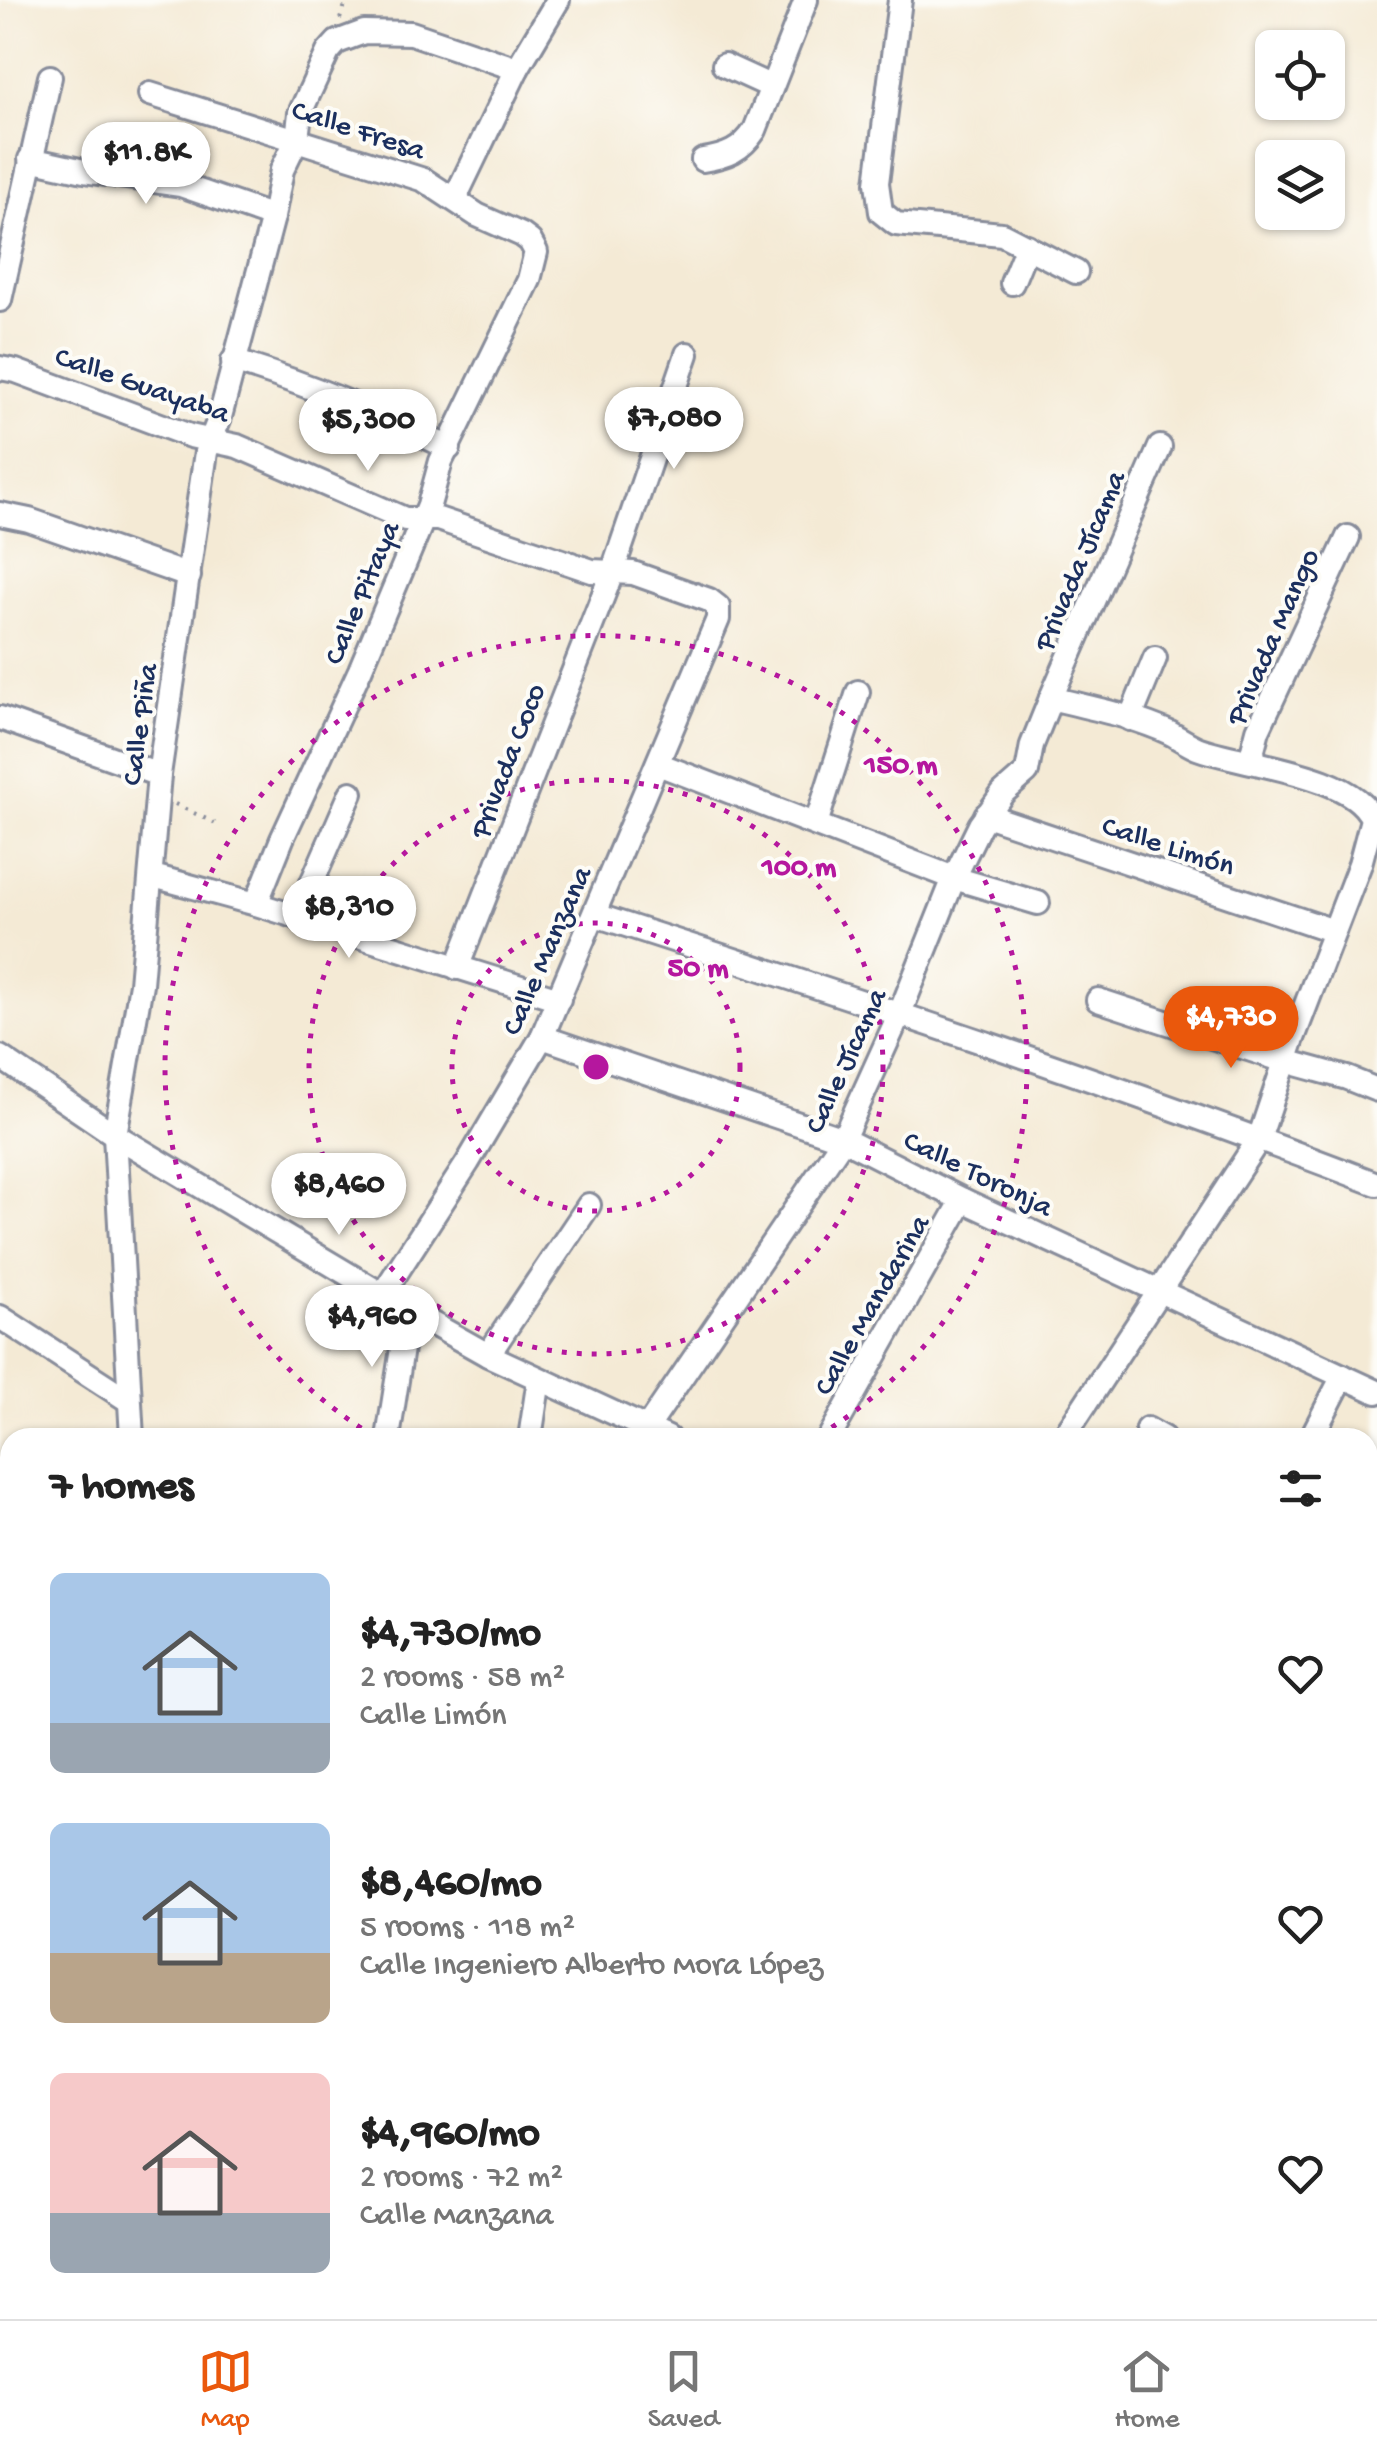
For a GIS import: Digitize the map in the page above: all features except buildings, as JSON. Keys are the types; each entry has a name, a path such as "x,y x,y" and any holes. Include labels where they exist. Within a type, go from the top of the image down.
{"street":[{"path":"455,198 517,69 558,0"},
{"path":"703,160 727,156 745,144 755,130 806,0"},
{"path":"900,0 877,184 878,206 896,224 992,232 1076,272"},
{"name":"Calle Piña","path":"131,1428 115,1135 141,984 158,785 210,441 220,418 282,170 297,138 300,113 318,68 337,42 364,32 411,33 517,69"},
{"path":"724,66 770,86"},
{"path":"0,300 50,78"},
{"name":"Calle Fresa","path":"150,94 424,180 485,219 522,235 534,246"},
{"path":"30,159 181,185 273,218"},
{"name":"Calle Pitaya","path":"256,904 282,838 360,670 449,448 528,280 536,260 534,246"},
{"path":"1012,283 1028,246"},
{"name":"Privada Coco","path":"457,968 612,573 687,354"},
{"path":"233,362 359,404 449,448"},
{"name":"Calle Guayaba","path":"0,368 210,441 237,446 405,518 438,519 592,571 632,573 709,600 718,607"},
{"name":"Privada Jícama","path":"1051,698 1160,447"},
{"path":"0,514 29,520 189,576"},
{"name":"Privada Mango","path":"1254,760 1258,730 1348,537"},
{"name":"Calle Manzana","path":"382,1294 468,1162 542,1037 718,619 718,607"},
{"path":"1130,719 1155,658"},
{"path":"816,824 858,692"},
{"path":"1051,698 1130,719 1196,748 1254,760 1320,781 1355,798 1372,819 1369,867 1334,931 1259,1139 1071,1428"},
{"name":"Calle Jícama","path":"661,1428 842,1139 900,1013 954,878 986,815 1026,772 1051,698"},
{"path":"0,718 158,785"},
{"path":"658,764 954,878 1038,904"},
{"path":"297,917 351,793"},
{"name":"Calle Limón","path":"986,815 1334,931"},
{"path":"152,876 256,904 559,999"},
{"path":"595,914 900,1013 1377,1184"},
{"path":"1098,1000 1377,1090"},
{"name":"Calle Toronja","path":"542,1037 842,1139 1377,1392"},
{"path":"0,1056 115,1135 408,1310 488,1355 647,1428"},
{"name":"Calle Mandarina","path":"834,1428 964,1200"},
{"path":"488,1355 589,1205"},
{"path":"390,1428 408,1310"},
{"path":"0,1317 128,1400"},
{"path":"1316,1428 1343,1376"},
{"path":"532,1428 539,1379"}],"path":[{"path":"158,785 215,822"}]}
